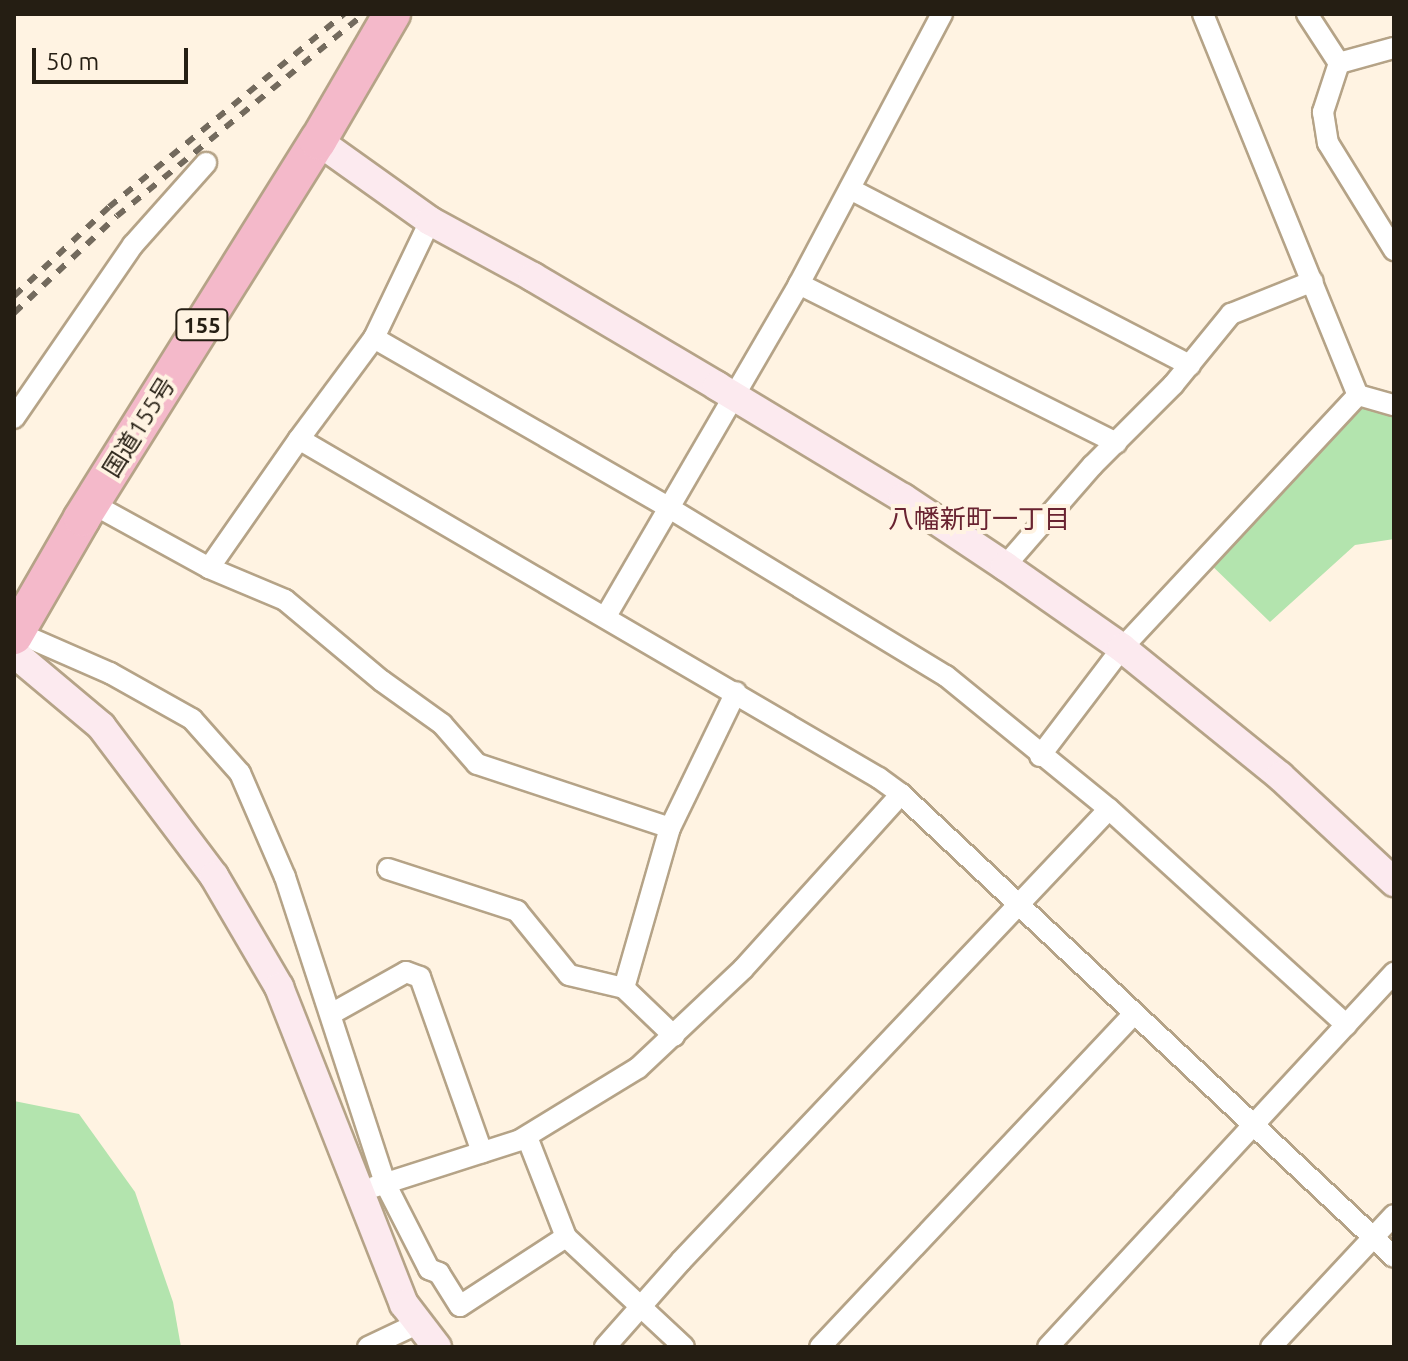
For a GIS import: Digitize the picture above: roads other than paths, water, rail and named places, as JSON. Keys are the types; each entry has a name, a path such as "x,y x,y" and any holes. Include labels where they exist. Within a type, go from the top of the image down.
{"highway":[{"name":"国道155号","path":"15,641 91,503 318,141 392,14"}],"street":[{"path":"606,616 671,509 799,284 942,14"},
{"path":"1203,14 1358,395"},
{"path":"1307,14 1339,63"},
{"path":"1339,63 1394,48"},
{"path":"1339,63 1323,112 1328,143 1394,250"},
{"path":"318,141 430,221 533,277 903,498 1005,566 1122,648 1280,776 1394,882"},
{"path":"14,418 133,245 206,163"},
{"path":"850,189 1190,365"},
{"path":"209,568 374,338 430,221"},
{"path":"1005,566 1092,466 1190,365 1231,314 1313,281"},
{"path":"799,284 1116,443"},
{"path":"374,338 671,509 946,676 1040,756 1109,809 1346,1025"},
{"path":"1358,395 1394,405"},
{"path":"1040,756 1122,648 1358,395"},
{"path":"299,439 736,692 901,794 1017,907 1394,1257"},
{"path":"91,503 209,568 285,600 382,681 442,724 477,764 670,828"},
{"path":"15,641 110,673 192,719 240,773 285,877 331,1014 404,1304 437,1347"},
{"path":"15,641 101,726 214,876 279,987 373,1187 429,1269 439,1273 460,1306 566,1237"},
{"path":"624,988 670,828 736,692"},
{"path":"373,1187 527,1137 638,1068 743,969 901,794"},
{"path":"605,1347 1109,809"},
{"path":"388,869 517,911 569,975 624,988 674,1036"},
{"path":"331,1014 406,972 420,977 482,1152"},
{"path":"1048,1347 1394,973"},
{"path":"820,1347 1134,1014"},
{"path":"527,1137 566,1237 684,1347"},
{"path":"1271,1347 1394,1215"},
{"path":"368,1347 419,1323"}],"railway":[{"path":"14,296 109,207 344,14"},
{"path":"14,313 117,216 364,14"}],"district":[{"name":"八幡新町一丁目","path":"979,519"}]}
